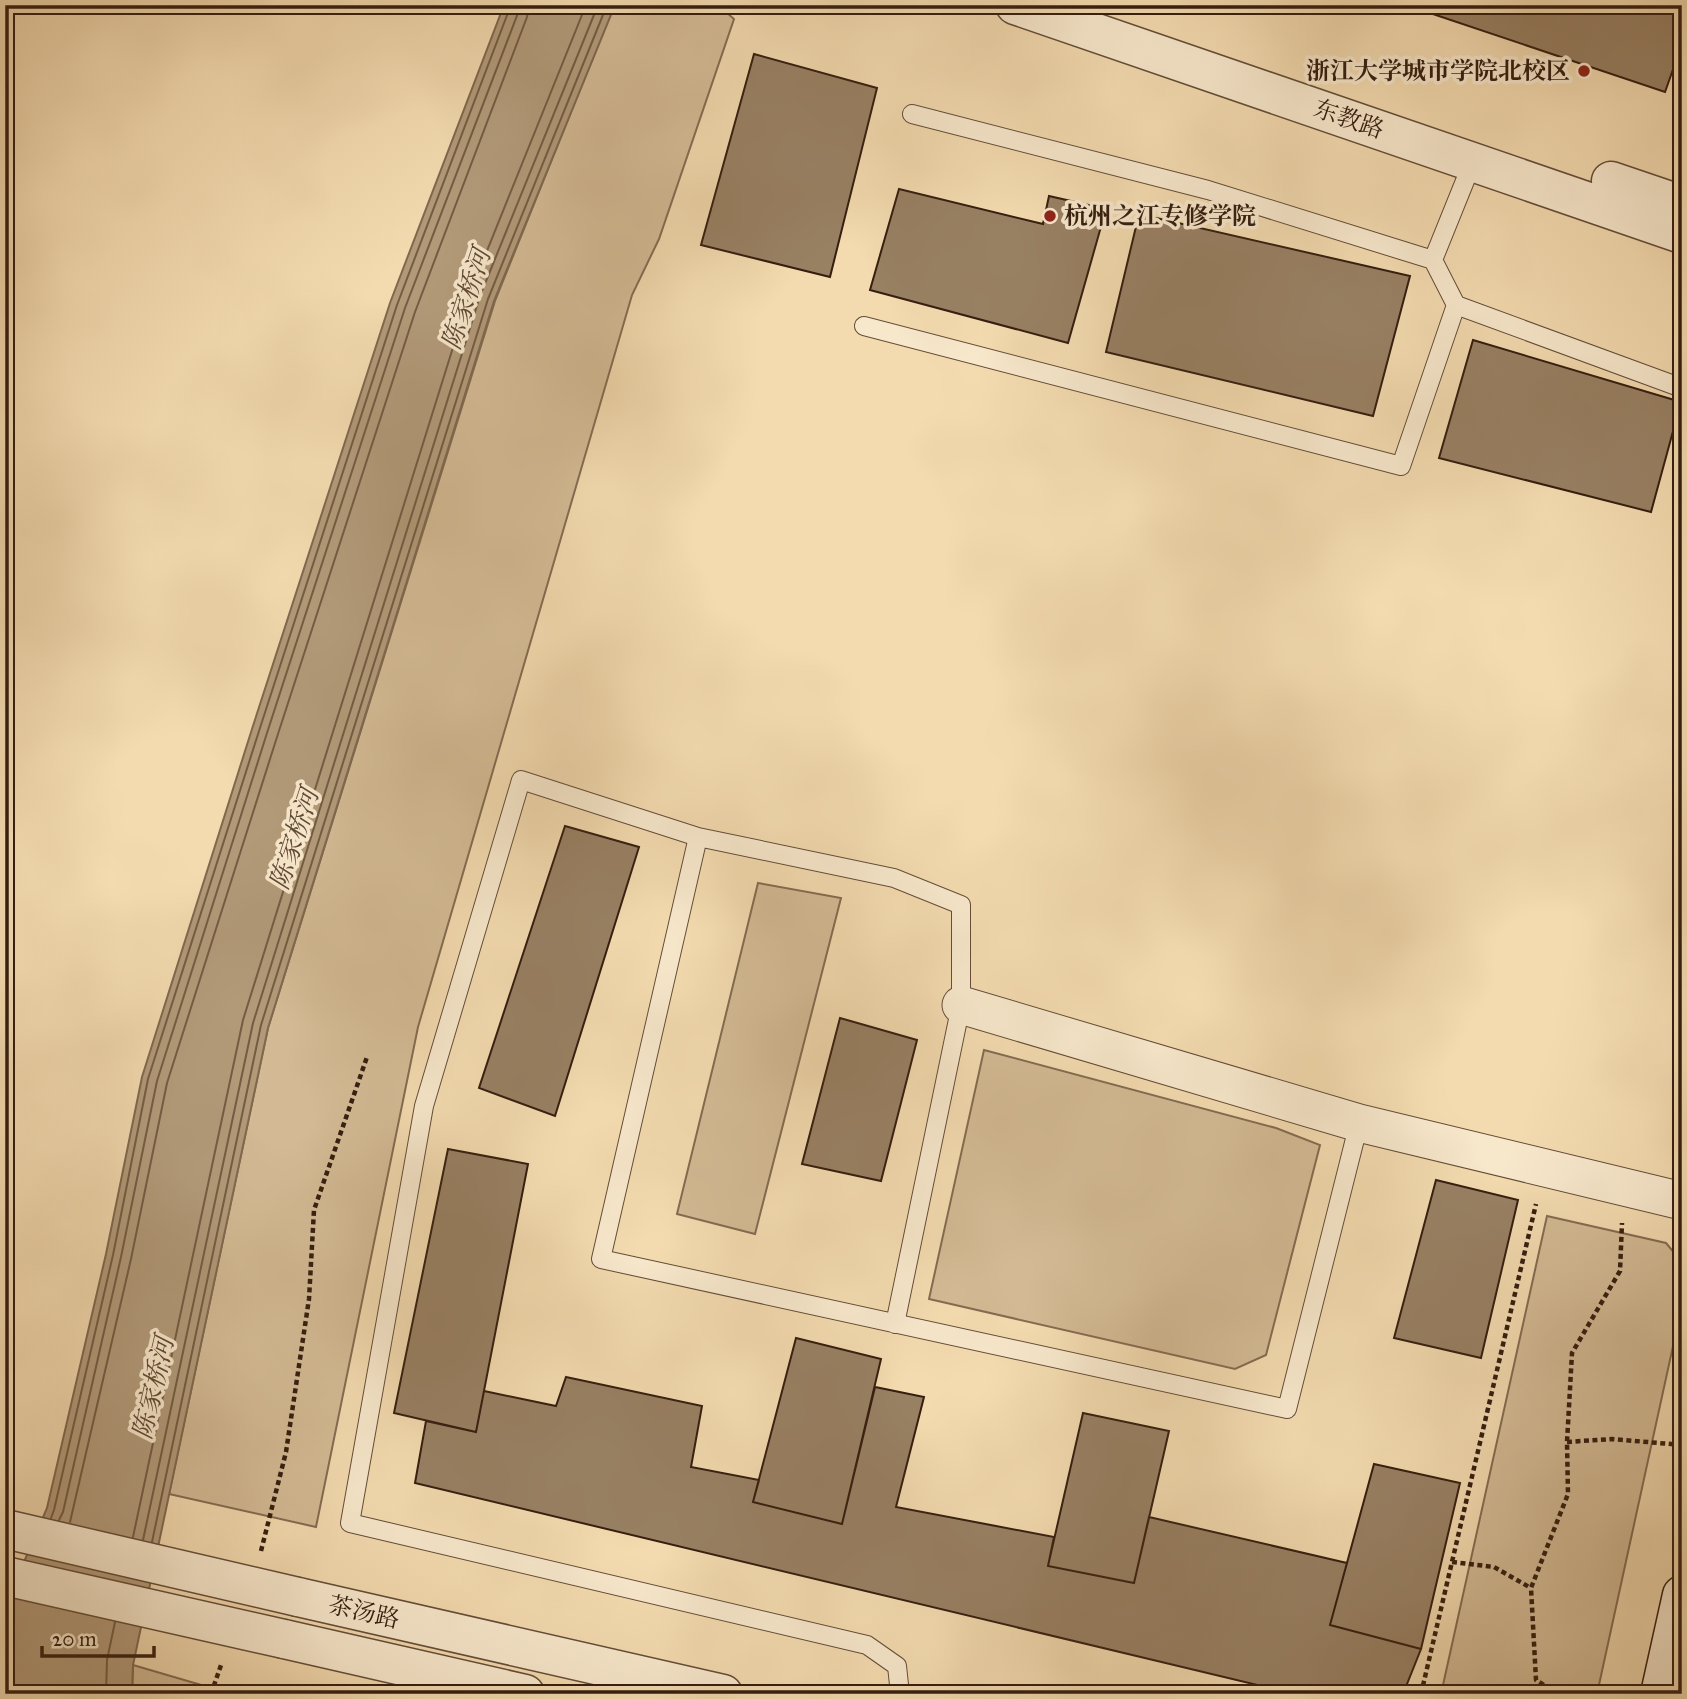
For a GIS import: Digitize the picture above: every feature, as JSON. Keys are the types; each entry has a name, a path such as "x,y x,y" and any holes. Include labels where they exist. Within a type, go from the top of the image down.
{"street":[{"name":"东教路","path":"1015,5 1682,234"},
{"name":"东教路","path":"1097,5 1682,205"},
{"path":"961,1005 1359,1122 1682,1201"},
{"name":"茶汤路","path":"5,1529 723,1694"},
{"name":"茶汤路","path":"5,1576 525,1694"},
{"path":"1660,1694 1682,1595"}],"lane":[{"path":"912,114 1208,190 1433,260 1456,305 1682,388"},
{"path":"1433,260 1473,161"},
{"path":"864,327 1401,466 1456,305"},
{"path":"895,1324 961,1005 961,905 894,878 698,837 521,780 425,1106 350,1523 867,1645 897,1666 900,1694"},
{"path":"698,837 601,1259 1287,1409 1359,1122"}],"path":[{"path":"259,1558 288,1440 309,1299 314,1210 367,1058"},
{"path":"1421,1694 1545,1167"},
{"path":"1558,1694 1536,1680 1531,1588 1568,1494 1567,1442 1572,1353 1620,1271 1624,1187"},
{"path":"1567,1442 1612,1439 1682,1445"},
{"path":"1452,1562 1494,1567 1531,1588"}],"shaded area":[{"path":"614,5 718,5 734,19 659,239 632,295 418,1027 316,1527 169,1494 268,1028 495,301"},
{"path":"758,883 841,898 755,1234 677,1214"},
{"path":"984,1050 1276,1128 1320,1145 1266,1355 1235,1369 929,1299"},
{"path":"1547,1216 1666,1243 1682,1262 1682,1305 1597,1694 1441,1694"},
{"path":"133,1665 232,1694 132,1694"}],"water":[{"name":"陈家桥河","path":"504,5 615,5 494,301 268,1028 133,1665 132,1694 5,1694 5,1588 21,1569 47,1508 106,1254 142,1077 390,303"}],"building":[{"path":"1406,5 1682,5 1682,44 1665,92"},
{"path":"754,54 877,88 830,277 701,245"},
{"path":"899,189 1043,224 1049,196 1106,209 1068,343 870,290"},
{"path":"1139,214 1410,276 1373,416 1106,352"},
{"path":"1473,340 1681,402 1651,512 1439,458"},
{"path":"565,826 639,847 555,1116 479,1088"},
{"path":"840,1018 917,1040 881,1181 802,1164"},
{"path":"448,1149 528,1164 476,1432 394,1413"},
{"path":"1436,1180 1518,1200 1481,1358 1394,1338"},
{"path":"796,1338 881,1359 842,1524 753,1502"},
{"path":"566,1377 702,1406 691,1467 759,1480 753,1502 842,1524 875,1387 924,1397 896,1507 1054,1537 1048,1566 1134,1583 1149,1517 1347,1563 1330,1625 1421,1649 1403,1694 1295,1694 415,1483 426,1421 476,1432 484,1391 556,1406"},
{"path":"1083,1413 1169,1431 1134,1583 1048,1566"},
{"path":"1374,1464 1460,1483 1421,1649 1330,1625"}],"place":[{"name":"浙江大学城市学院北校区","path":"1584,71"},
{"name":"杭州之江专修学院","path":"1050,216"}]}
